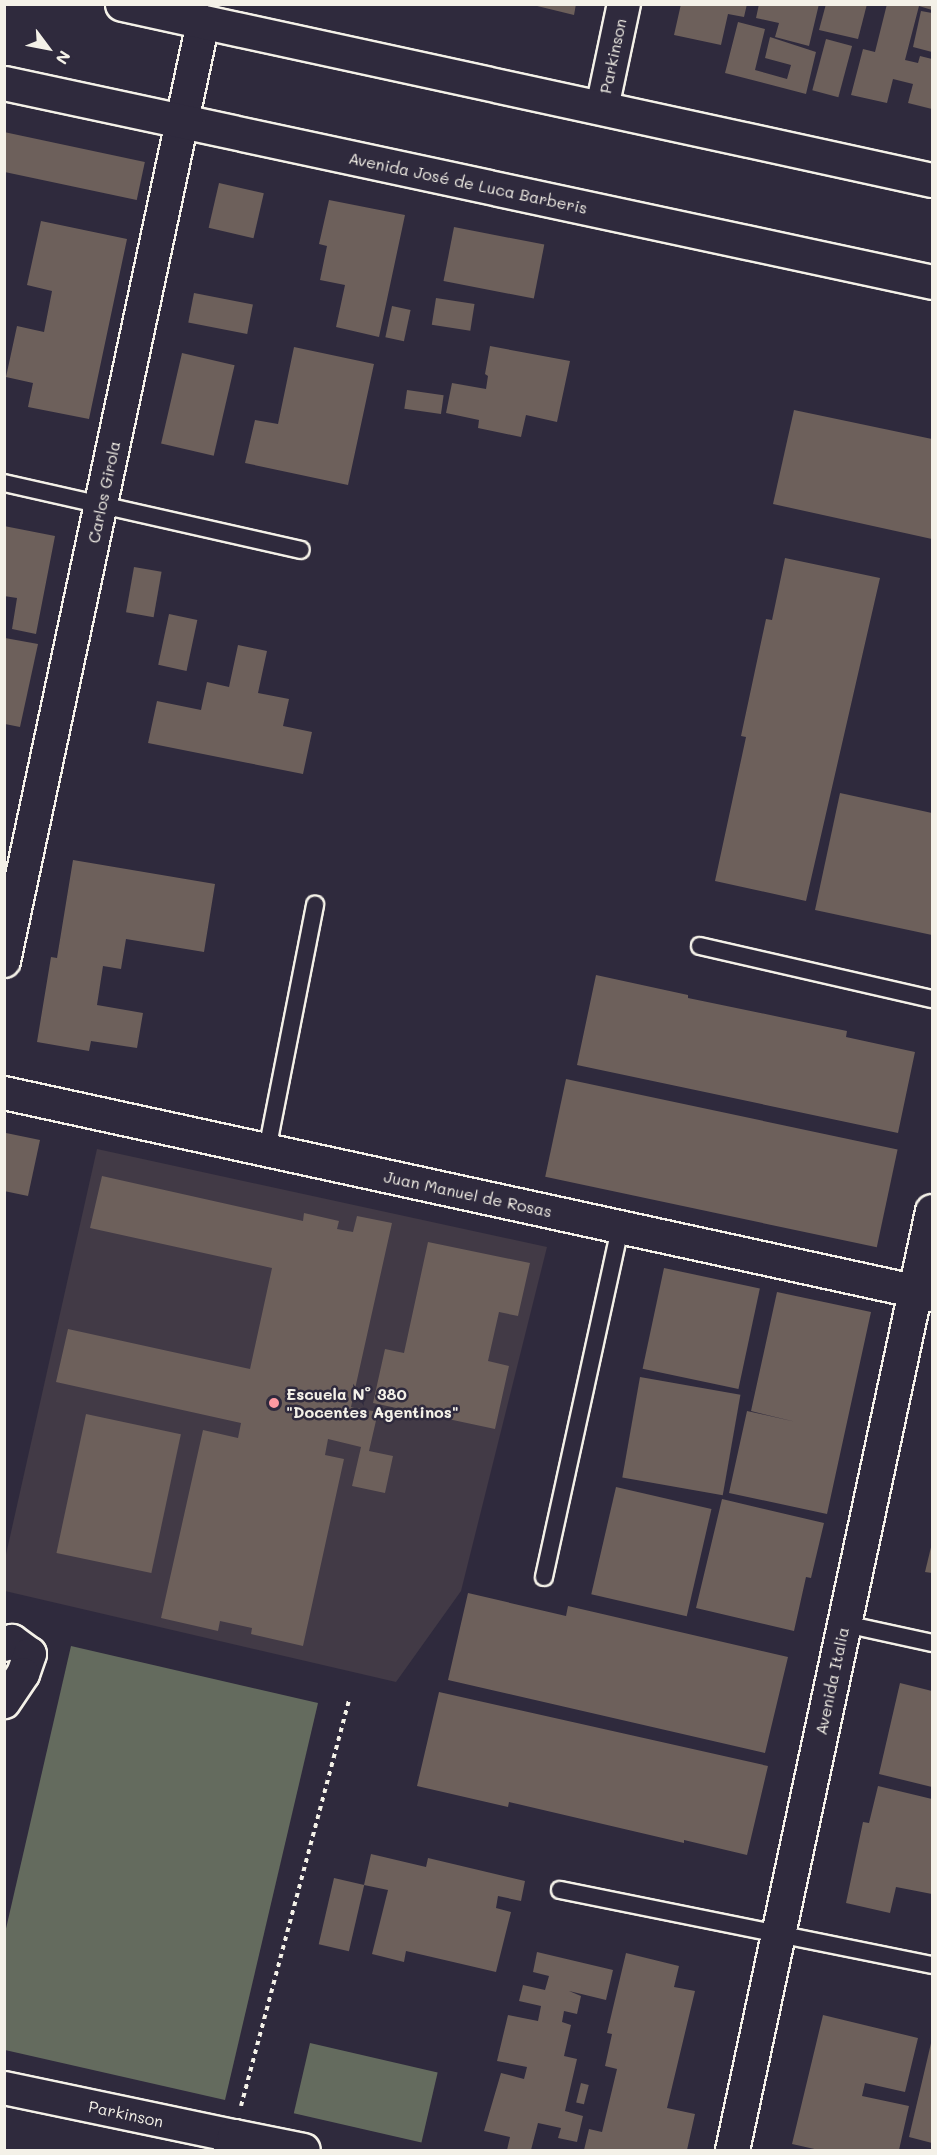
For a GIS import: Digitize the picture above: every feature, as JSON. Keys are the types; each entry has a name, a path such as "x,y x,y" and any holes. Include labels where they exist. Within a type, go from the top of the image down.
{"main road":[{"path":"122,4 933,180"},
{"name":"Avenida José de Luca Barberis","path":"4,83 933,282"},
{"name":"Avenida Italia","path":"732,2151 845,1624 924,1293 933,1211"}],"street":[{"name":"Parkinson","path":"602,108 624,4"},
{"name":"Carlos Girola","path":"4,961 203,22"},
{"name":"Juan Manuel de Rosas","path":"4,1093 924,1293"},
{"path":"4,1645 12,1641 30,1654 23,1674 4,1702"},
{"name":"Parkinson","path":"4,2088 232,2143 304,2151"}],"lane":[{"path":"4,483 301,550"},
{"path":"267,1150 315,905"},
{"path":"700,946 933,999"},
{"path":"544,1577 620,1227"},
{"path":"845,1624 933,1643"},
{"path":"560,1890 933,1965"}],"path":[{"path":"232,2143 349,1699"}],"shaded area":[{"name":"Escuela N° 380 \"Docentes Agentinos\"","path":"97,1149 547,1247 461,1591 396,1682 5,1591 5,1559"}],"green space":[{"path":"71,1646 318,1703 225,2100 5,2050 5,1933"},
{"path":"310,2043 438,2072 421,2143 294,2113"}],"building":[{"path":"529,4 576,4 574,15"},
{"path":"681,4 747,4 744,17 728,14 721,45 674,35"},
{"path":"759,4 819,4 809,46 775,37 779,23 756,18"},
{"path":"826,4 867,4 858,39 819,30"},
{"path":"887,4 932,4 932,10 919,6 905,60 918,63 920,56 932,59 932,109 908,103 913,84 893,79 887,103 851,95 863,49 875,52"},
{"path":"921,11 932,13 932,52 913,47"},
{"path":"738,22 765,29 755,70 787,79 791,65 765,58 770,37 816,52 806,94 725,73"},
{"path":"826,39 852,46 838,97 812,90"},
{"path":"4,132 145,162 137,200 4,172"},
{"path":"219,183 264,193 253,238 209,228"},
{"path":"329,200 405,215 379,337 336,327 345,285 320,280 327,246 319,244"},
{"path":"41,221 127,239 89,419 28,407 33,383 6,377 17,326 44,332 52,291 27,285"},
{"path":"454,227 544,245 534,299 444,281"},
{"path":"194,293 253,304 247,334 188,322"},
{"path":"436,298 475,304 470,331 432,325"},
{"path":"392,306 411,310 404,341 385,337"},
{"path":"490,346 570,361 557,422 526,415 521,437 478,428 479,420 446,413 452,383 486,389 488,376 485,374"},
{"path":"294,347 374,364 348,485 245,463 255,420 278,424"},
{"path":"182,353 235,365 214,456 161,444"},
{"path":"407,390 444,395 441,414 404,409"},
{"path":"794,410 932,439 932,539 773,504"},
{"path":"4,526 55,536 36,634 12,629 17,598 4,596"},
{"path":"785,558 880,578 806,901 715,881 746,737 741,736 766,619 772,620"},
{"path":"134,567 162,572 154,617 126,612"},
{"path":"169,614 197,620 187,671 158,665"},
{"path":"5,638 38,644 20,727 5,724"},
{"path":"238,645 267,651 258,693 289,699 283,726 312,732 303,774 148,743 157,701 201,710 207,682 229,687"},
{"path":"840,793 932,813 932,935 815,910"},
{"path":"73,860 215,884 204,952 126,939 121,969 103,966 97,1005 143,1013 137,1048 91,1041 89,1051 37,1042 51,957 57,958"},
{"path":"596,975 688,995 688,998 847,1031 846,1037 915,1052 898,1133 577,1065"},
{"path":"566,1079 898,1149 877,1247 545,1177"},
{"path":"6,1133 40,1140 28,1196 4,1191"},
{"path":"102,1176 303,1221 304,1213 339,1221 337,1229 353,1232 357,1216 392,1223 351,1407 378,1412 369,1451 393,1456 385,1493 352,1486 361,1447 328,1439 325,1455 344,1459 303,1646 251,1634 252,1628 220,1621 218,1631 161,1618 203,1430 238,1438 241,1423 56,1382 68,1329 250,1369 272,1268 90,1228"},
{"path":"428,1242 530,1263 518,1316 499,1312 488,1361 509,1366 495,1429 373,1403 385,1349 404,1353"},
{"path":"664,1268 760,1288 738,1389 643,1369"},
{"path":"777,1292 871,1312 827,1514 729,1493 747,1411 796,1422 751,1411"},
{"path":"640,1377 740,1395 723,1495 622,1477"},
{"path":"86,1414 181,1434 151,1573 56,1553"},
{"path":"616,1487 711,1509 687,1616 591,1594"},
{"path":"722,1499 824,1523 811,1578 806,1577 794,1631 696,1608"},
{"path":"932,1543 932,1573 925,1572"},
{"path":"468,1593 566,1616 568,1606 788,1657 765,1753 448,1680"},
{"path":"900,1683 932,1691 932,1787 879,1774"},
{"path":"439,1692 768,1766 747,1855 684,1840 684,1843 509,1802 508,1807 417,1786"},
{"path":"878,1786 932,1799 932,1894 896,1887 890,1913 846,1903 863,1822 869,1823"},
{"path":"371,1854 426,1867 428,1858 525,1881 521,1901 498,1896 496,1908 511,1912 496,1972 406,1951 404,1962 372,1954 388,1890 364,1885"},
{"path":"334,1878 364,1885 349,1951 319,1944"},
{"path":"537,1952 613,1970 606,2000 569,1991 581,1996 577,2014 564,2011 562,2022 571,2025 564,2056 577,2059 565,2111 583,2116 577,2142 558,2138 561,2128 538,2123 531,2150 507,2150 510,2137 484,2131 501,2073 524,2079 527,2067 497,2061 508,2015 538,2021 541,2006 519,2001 523,1985 545,1990 549,1976 533,1972"},
{"path":"626,1953 679,1966 674,1987 695,1991 667,2108 695,2114 687,2150 584,2150 589,2129 602,2132 617,2069 605,2066 612,2034 607,2033"},
{"path":"823,2015 918,2038 905,2092 865,2083 862,2096 909,2106 899,2150 819,2150 792,2144"},
{"path":"932,2039 932,2143 909,2137"},
{"path":"581,2083 589,2085 584,2104 576,2102"}],"place":[{"name":"Escuela N° 380 \"Docentes Agentinos\"","path":"274,1403"}]}
